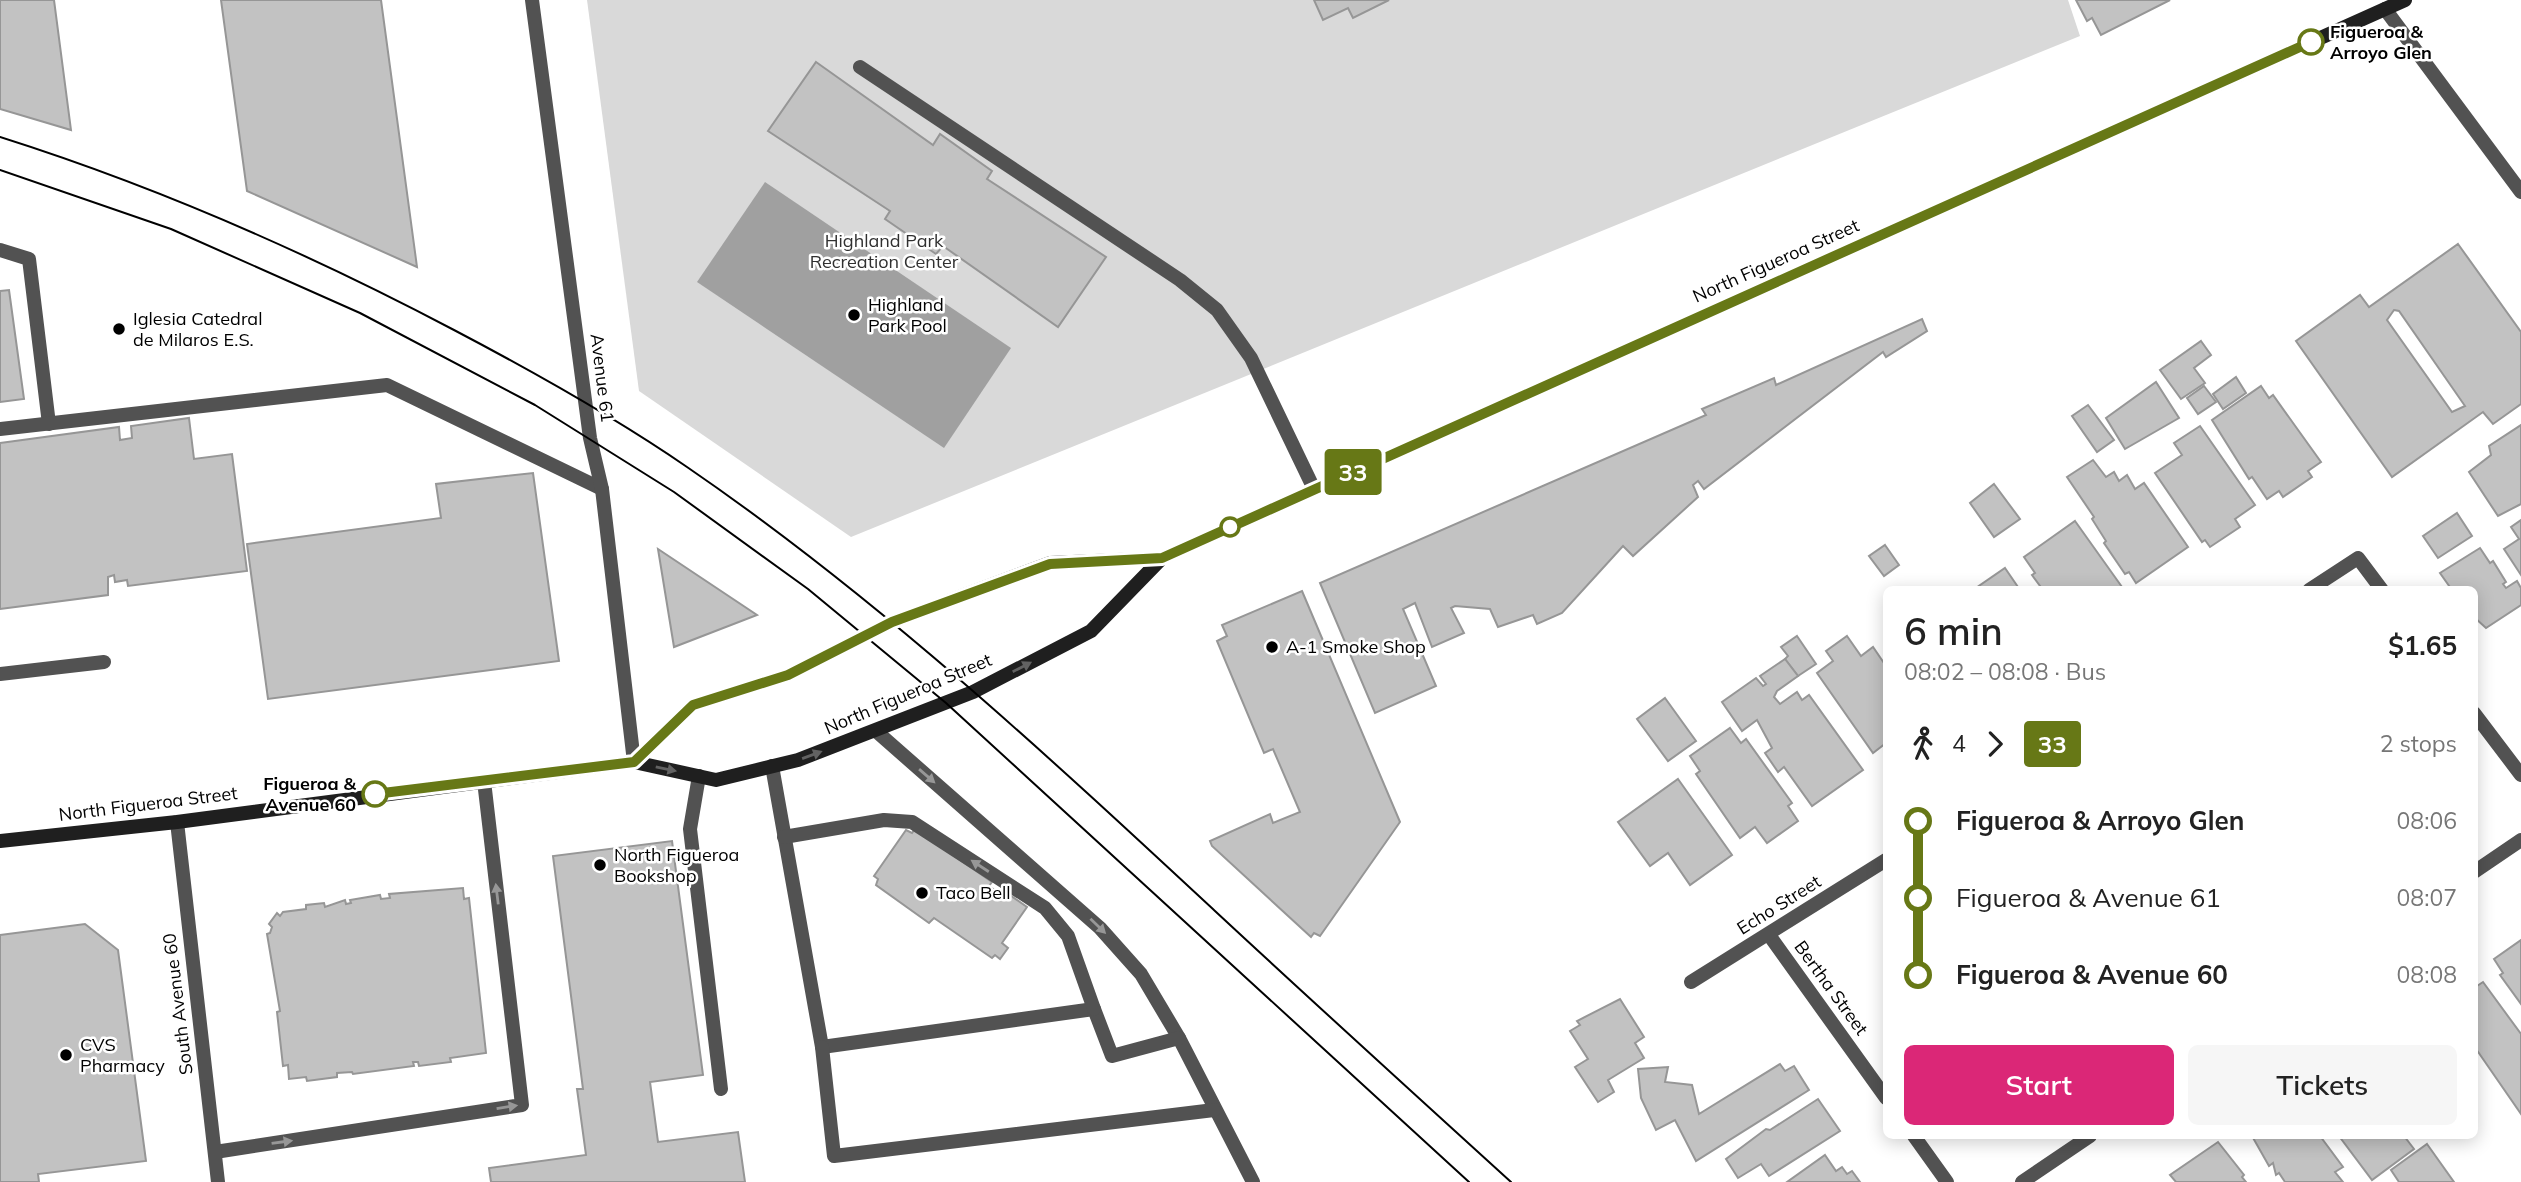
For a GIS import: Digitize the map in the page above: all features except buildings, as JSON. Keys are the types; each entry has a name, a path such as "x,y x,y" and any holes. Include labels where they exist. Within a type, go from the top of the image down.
{"main road":[{"name":"North Figueroa Street","path":"634,762 693,705 788,675 892,622 1050,564 1162,558 2405,0"},
{"name":"North Figueroa Street","path":"0,841 177,822 634,762 716,780 772,766 876,731 973,692 1091,631 1162,558"}],"street":[{"name":"Avenue 61","path":"532,0 590,438 602,489 634,762"},
{"path":"2385,9 2521,192"},
{"path":"860,66 1180,280 1217,310 1251,358 1314,489"},
{"path":"0,250 29,259 49,424"},
{"path":"0,429 387,385 602,489"},
{"path":"2315,586 2358,558 2379,586"},
{"path":"0,674 104,662"},
{"path":"2478,718 2521,775"},
{"path":"876,731 1100,928 1141,974 1179,1038 1253,1182"},
{"path":"772,766 822,1047 834,1156 1214,1110"},
{"path":"699,776 690,829 721,1089"},
{"path":"215,1152 522,1105 484,781"},
{"path":"784,837 884,820 912,822 1045,908 1068,936 1112,1056 1179,1038"},
{"name":"South Avenue 60","path":"177,822 218,1182"},
{"path":"2478,869 2521,840"},
{"name":"Echo Street","path":"1691,982 1883,862"},
{"name":"Bertha Street","path":"1769,935 1883,1094"},
{"path":"822,1047 1094,1009"},
{"path":"1916,1139 1947,1182"},
{"path":"2022,1182 2086,1139"}],"green space":[{"name":"Highland Park Recreation Center","path":"587,0 2068,0 2080,36 851,537 639,391"}],"shaded area":[{"name":"Highland Park Pool","path":"765,182 1011,348 944,448 697,282"}],"tram line":[{"path":"0,137 59,156 175,200 344,274 543,378 687,467 826,569 959,679 1511,1182"},
{"path":"0,170 171,229 360,313 535,405 674,492 808,589 946,703 1469,1182"}],"bus line":[{"name":"33","path":"375,794 634,762 693,705 788,675 892,622 1050,564 1162,558 2311,42"}],"place":[{"name":"Figueroa & Arroyo Glen","path":"2311,42"},
{"name":"Highland Park Pool","path":"854,315"},
{"name":"Iglesia Catedral de Milaros E.S.","path":"119,329"},
{"name":"A-1 Smoke Shop","path":"1272,647"},
{"name":"Figueroa & Avenue 60","path":"375,794"},
{"name":"North Figueroa Bookshop","path":"600,865"},
{"name":"Taco Bell","path":"922,893"},
{"name":"CVS Pharmacy","path":"66,1055"}]}
